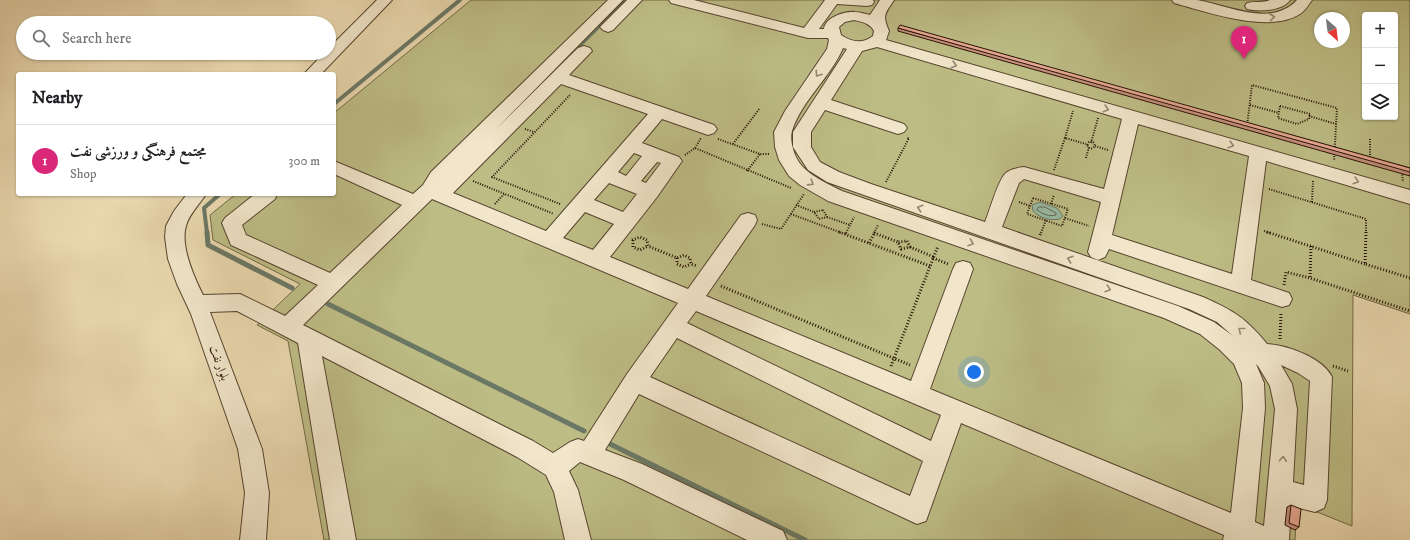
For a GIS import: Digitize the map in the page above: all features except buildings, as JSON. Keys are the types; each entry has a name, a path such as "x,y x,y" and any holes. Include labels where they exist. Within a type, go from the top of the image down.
{"street":[{"path":"351,34 369,0"},
{"path":"336,49 385,0"},
{"path":"428,196 437,177 616,0"},
{"path":"287,328 428,196 460,175 635,0"},
{"path":"676,0 808,33 835,37 844,43 857,46 870,45 878,33 878,14 887,0"},
{"path":"808,33 833,0"},
{"path":"838,0 868,1"},
{"path":"1179,0 1198,2 1243,16 1266,18 1287,15 1300,8 1305,0"},
{"path":"1214,0 1246,7 1268,6 1283,0"},
{"path":"854,16 868,1"},
{"path":"1238,535 1254,408 1252,356 1245,333 1224,316 1196,303 1138,291 945,230 884,213 834,196 806,180 795,171 788,160 784,147 783,132 791,115 835,49 835,37 832,26 835,22 846,16 870,19 878,33 1131,116 1258,152 1291,156 1334,155 1408,178"},
{"path":"857,46 850,60 802,132 802,147 814,166 833,177 945,230 991,231 1093,267 1138,291"},
{"path":"314,72 326,60"},
{"path":"558,77 659,112 710,132"},
{"path":"1081,99 1291,156 1410,197"},
{"path":"821,103 898,128"},
{"path":"550,241 659,112"},
{"path":"1093,267 1131,116"},
{"path":"596,260 625,232 650,192 673,161 630,145"},
{"path":"1240,286 1258,152"},
{"path":"629,184 653,154"},
{"path":"336,168 428,196 550,241 954,410 1238,535 1267,540"},
{"path":"991,231 1011,179 1024,172 1111,198"},
{"path":"606,175 650,192"},
{"name":"بلوار نفت","path":"196,196 181,216 176,226 175,237 178,259 187,284 201,314 250,449 257,493 253,540"},
{"path":"266,196 232,223 238,240 334,283"},
{"path":"575,211 625,232"},
{"path":"589,455 635,381 748,220"},
{"path":"1102,235 1240,286 1282,299"},
{"path":"917,395 963,269"},
{"path":"196,304 240,302 287,328 525,449 554,466 566,490 578,540"},
{"path":"673,326 937,456"},
{"path":"308,338 343,540"},
{"path":"1252,356 1277,354 1306,366 1321,377 1315,500 1280,491"},
{"path":"1252,356 1280,384 1286,409 1276,540"},
{"path":"635,381 917,512 954,410"},
{"path":"554,466 578,450 633,472 774,540"}],"path":[{"path":"575,211 492,177 580,84"},
{"path":"1247,128 1252,85 1337,108 1334,155"},
{"path":"1051,180 1065,138 1081,99"},
{"path":"1250,105 1279,113"},
{"path":"1309,116 1309,119 1297,124 1278,118 1280,106 1310,114 1309,116 1336,124"},
{"path":"733,144 760,108"},
{"path":"1091,143 1100,112"},
{"path":"882,187 909,138 893,133 898,128"},
{"path":"710,132 733,144 760,154 774,153"},
{"path":"1065,138 1086,144 1091,143"},
{"path":"1370,139 1370,163"},
{"path":"1089,148 1095,146 1091,143"},
{"path":"1086,144 1089,148"},
{"path":"673,161 683,157 695,148 795,190"},
{"path":"1086,158 1089,148"},
{"path":"748,171 760,154"},
{"path":"1395,170 1408,178"},
{"path":"460,175 575,211"},
{"path":"1312,202 1313,175"},
{"path":"1254,185 1366,219 1365,264"},
{"path":"748,220 781,229 806,191 800,190"},
{"path":"1033,198 1068,209 1065,218 1062,226 1027,214 1033,198"},
{"path":"845,234 860,204"},
{"path":"796,205 814,212 823,210 827,217"},
{"path":"814,212 818,219"},
{"path":"869,243 884,213"},
{"path":"791,214 930,266"},
{"path":"818,219 827,217 850,225"},
{"path":"1065,218 1102,235"},
{"path":"816,223 818,219"},
{"path":"1038,240 1046,220"},
{"path":"1248,226 1410,278"},
{"path":"890,369 945,230"},
{"path":"625,232 647,240 648,246"},
{"path":"625,232 633,247 640,250 648,246 677,258 684,255 690,258 691,264 708,276 925,371"},
{"path":"874,233 898,242 907,240 910,247"},
{"path":"898,242 901,249 899,254"},
{"path":"1311,246 1310,278 1410,311"},
{"path":"901,249 910,247 934,256"},
{"path":"677,258 677,264 684,267 691,264"}],"shaded area":[{"path":"471,0 1410,0 1410,314 1353,295 1352,526 1297,504 1295,540 324,540 288,341 257,325 300,284 213,240 210,215 234,196 336,196 336,111"}],"water":[{"path":"1040,202 1057,208 1063,216 1060,219 1052,220 1039,215 1033,211 1032,205"}],"waterway":[{"path":"336,102 460,0"},
{"path":"530,95 625,0"},
{"path":"207,233 204,208 218,196"},
{"path":"207,232 208,245 292,288"},
{"path":"328,304 584,431"},
{"path":"610,444 805,540"}],"place":[{"name":"مجتمع فرهنگى و ورزشى نفت","path":"1244,59"}]}
